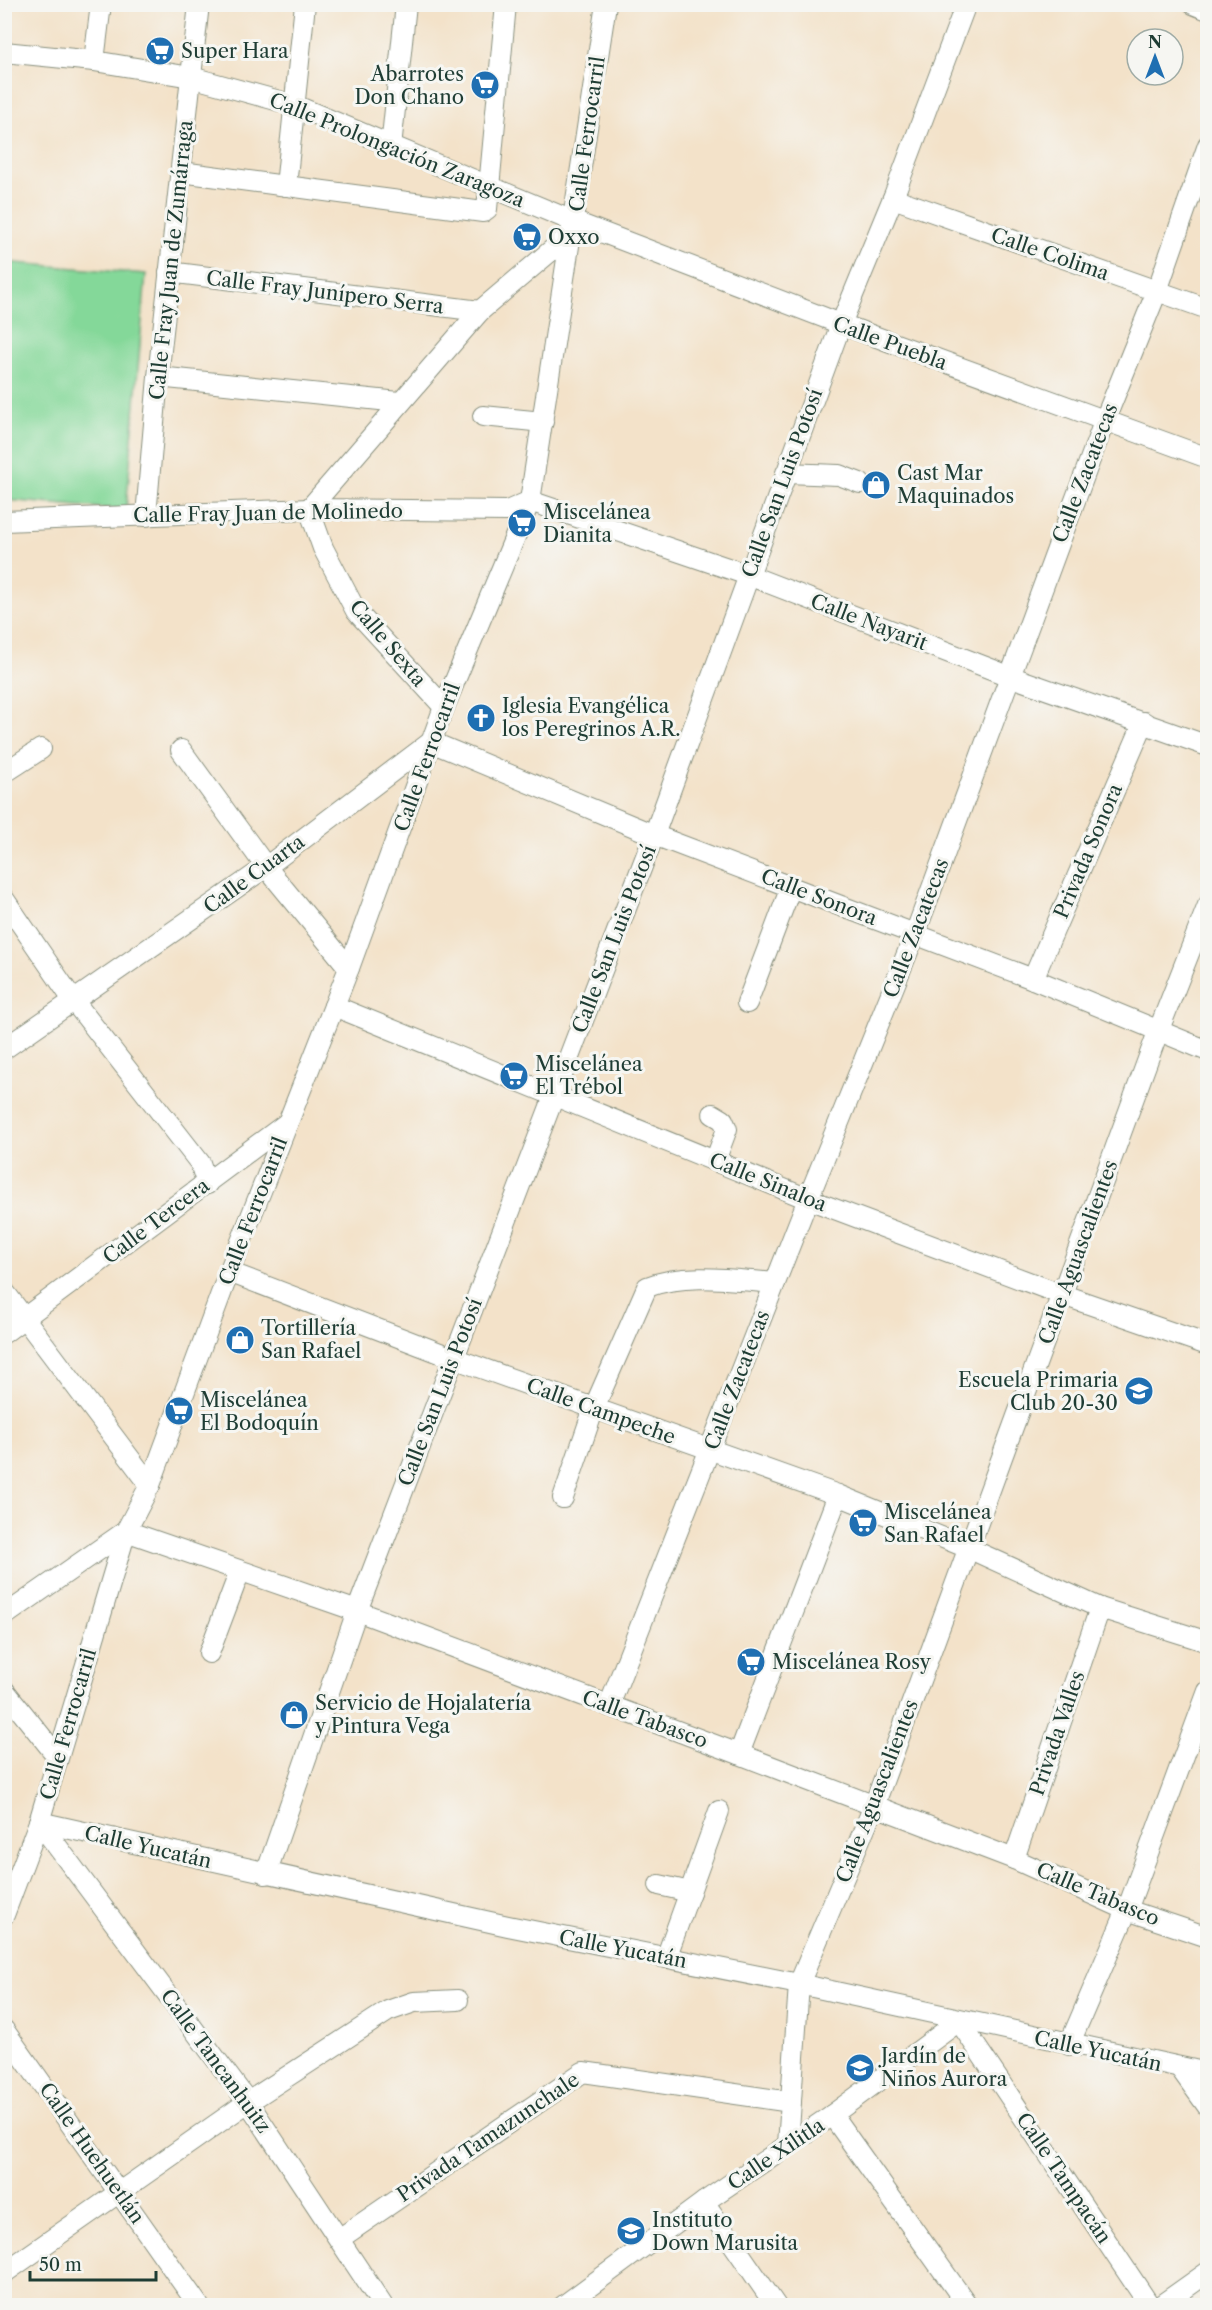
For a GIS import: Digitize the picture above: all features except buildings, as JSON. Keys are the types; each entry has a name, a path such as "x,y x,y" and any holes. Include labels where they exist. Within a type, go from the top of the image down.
{"street":[{"path":"94,61 100,4"},
{"name":"Calle Fray Juan de Zumárraga","path":"146,516 158,377 199,4"},
{"path":"286,186 304,4"},
{"path":"391,147 406,4"},
{"path":"181,172 475,212 487,209 506,4"},
{"name":"Calle Ferrocarril","path":"150,1485 286,1123 349,968 444,707 530,501 606,4"},
{"name":"Calle San Luis Potosí","path":"266,1874 357,1611 654,835 841,324 893,198 966,4"},
{"path":"1193,4 1208,10"},
{"name":"Calle Prolongación Zaragoza","path":"4,52 94,61 191,77 294,105 391,147 489,185 573,227"},
{"name":"Calle Zacatecas","path":"609,1706 808,1199 915,934 1104,422 1157,291 1208,145"},
{"name":"Calle Colima","path":"893,198 1208,309"},
{"path":"309,509 399,402 480,311 573,227"},
{"name":"Calle Puebla","path":"573,227 1208,458"},
{"name":"Calle Fray Junípero Serra","path":"169,272 480,311"},
{"path":"158,377 399,402"},
{"path":"483,416 543,422"},
{"path":"786,472 833,474 860,483"},
{"name":"Calle Fray Juan de Molinedo","path":"4,521 309,509 507,511 530,501"},
{"name":"Calle Nayarit","path":"530,501 748,574 1009,676 1208,746"},
{"name":"Calle Sexta","path":"309,509 323,548 356,611 444,707"},
{"name":"Privada Sonora","path":"1033,980 1144,722"},
{"name":"Calle Sonora","path":"431,742 654,835 1033,980 1208,1051"},
{"name":"Calle Cuarta","path":"4,1048 266,867 431,742"},
{"path":"4,773 40,748"},
{"path":"181,750 266,867 349,968"},
{"path":"747,1003 791,887"},
{"path":"4,899 73,1000 200,1163 207,1184"},
{"name":"Calle Aguascalientes","path":"788,2145 798,1984 874,1806 1158,1032 1208,905"},
{"name":"Calle Sinaloa","path":"334,1006 808,1199 1063,1295 1208,1345"},
{"path":"713,1114 723,1120 727,1129 715,1161"},
{"name":"Calle Tercera","path":"4,1333 286,1123"},
{"name":"Calle Campeche","path":"229,1272 453,1358 838,1495 968,1548 1100,1608 1208,1641"},
{"path":"563,1498 594,1408 647,1287 662,1281 680,1280 727,1279 775,1283"},
{"path":"4,1291 150,1485 126,1531 4,1617"},
{"path":"739,1754 838,1495"},
{"name":"Calle Ferrocarril","path":"5,1911 39,1822 126,1531"},
{"name":"Calle Tabasco","path":"126,1531 357,1611 739,1754 1014,1859 1127,1910 1208,1937"},
{"path":"209,1653 240,1571"},
{"name":"Privada Valles","path":"1014,1859 1100,1608"},
{"path":"4,1690 57,1756"},
{"path":"1069,2045 1127,1910 1208,1691"},
{"path":"666,1958 719,1811"},
{"name":"Calle Yucatán","path":"39,1822 266,1874 798,1984 1069,2045 1208,2073"},
{"name":"Calle Tancanhuitz","path":"39,1822 248,2102 383,2306"},
{"path":"659,1885 690,1892"},
{"path":"4,2273 248,2102 388,2011 414,2002 458,2000"},
{"name":"Calle Xilitla","path":"563,2306 584,2300 704,2202 832,2115 959,2021"},
{"name":"Calle Tampacán","path":"959,2021 1150,2306"},
{"name":"Calle Huehuetlán","path":"4,2030 121,2192 199,2306"},
{"path":"1180,2068 1208,2107"},
{"name":"Privada Tamazunchale","path":"339,2239 583,2072 791,2102"},
{"path":"832,2115 968,2306"},
{"path":"704,2202 776,2306"},
{"path":"1160,2306 1208,2272"}],"green space":[{"path":"4,262 146,274 126,510 5,500"}],"place":[{"name":"Super Hara","path":"160,51"},
{"name":"Abarrotes Don Chano","path":"485,85"},
{"name":"Oxxo","path":"527,237"},
{"name":"Cast Mar Maquinados","path":"876,485"},
{"name":"Miscelánea Dianita","path":"522,523"},
{"name":"Iglesia Evangélica los Peregrinos A.R.","path":"481,718"},
{"name":"Miscelánea El Trébol","path":"514,1076"},
{"name":"Tortillería San Rafael","path":"240,1340"},
{"name":"Escuela Primaria Club 20-30","path":"1139,1391"},
{"name":"Miscelánea El Bodoquín","path":"179,1411"},
{"name":"Miscelánea San Rafael","path":"863,1523"},
{"name":"Miscelánea Rosy","path":"751,1662"},
{"name":"Servicio de Hojalatería y Pintura Vega","path":"294,1715"},
{"name":"Jardín de Niños Aurora","path":"860,2068"},
{"name":"Instituto Down Marusita","path":"631,2231"}]}
